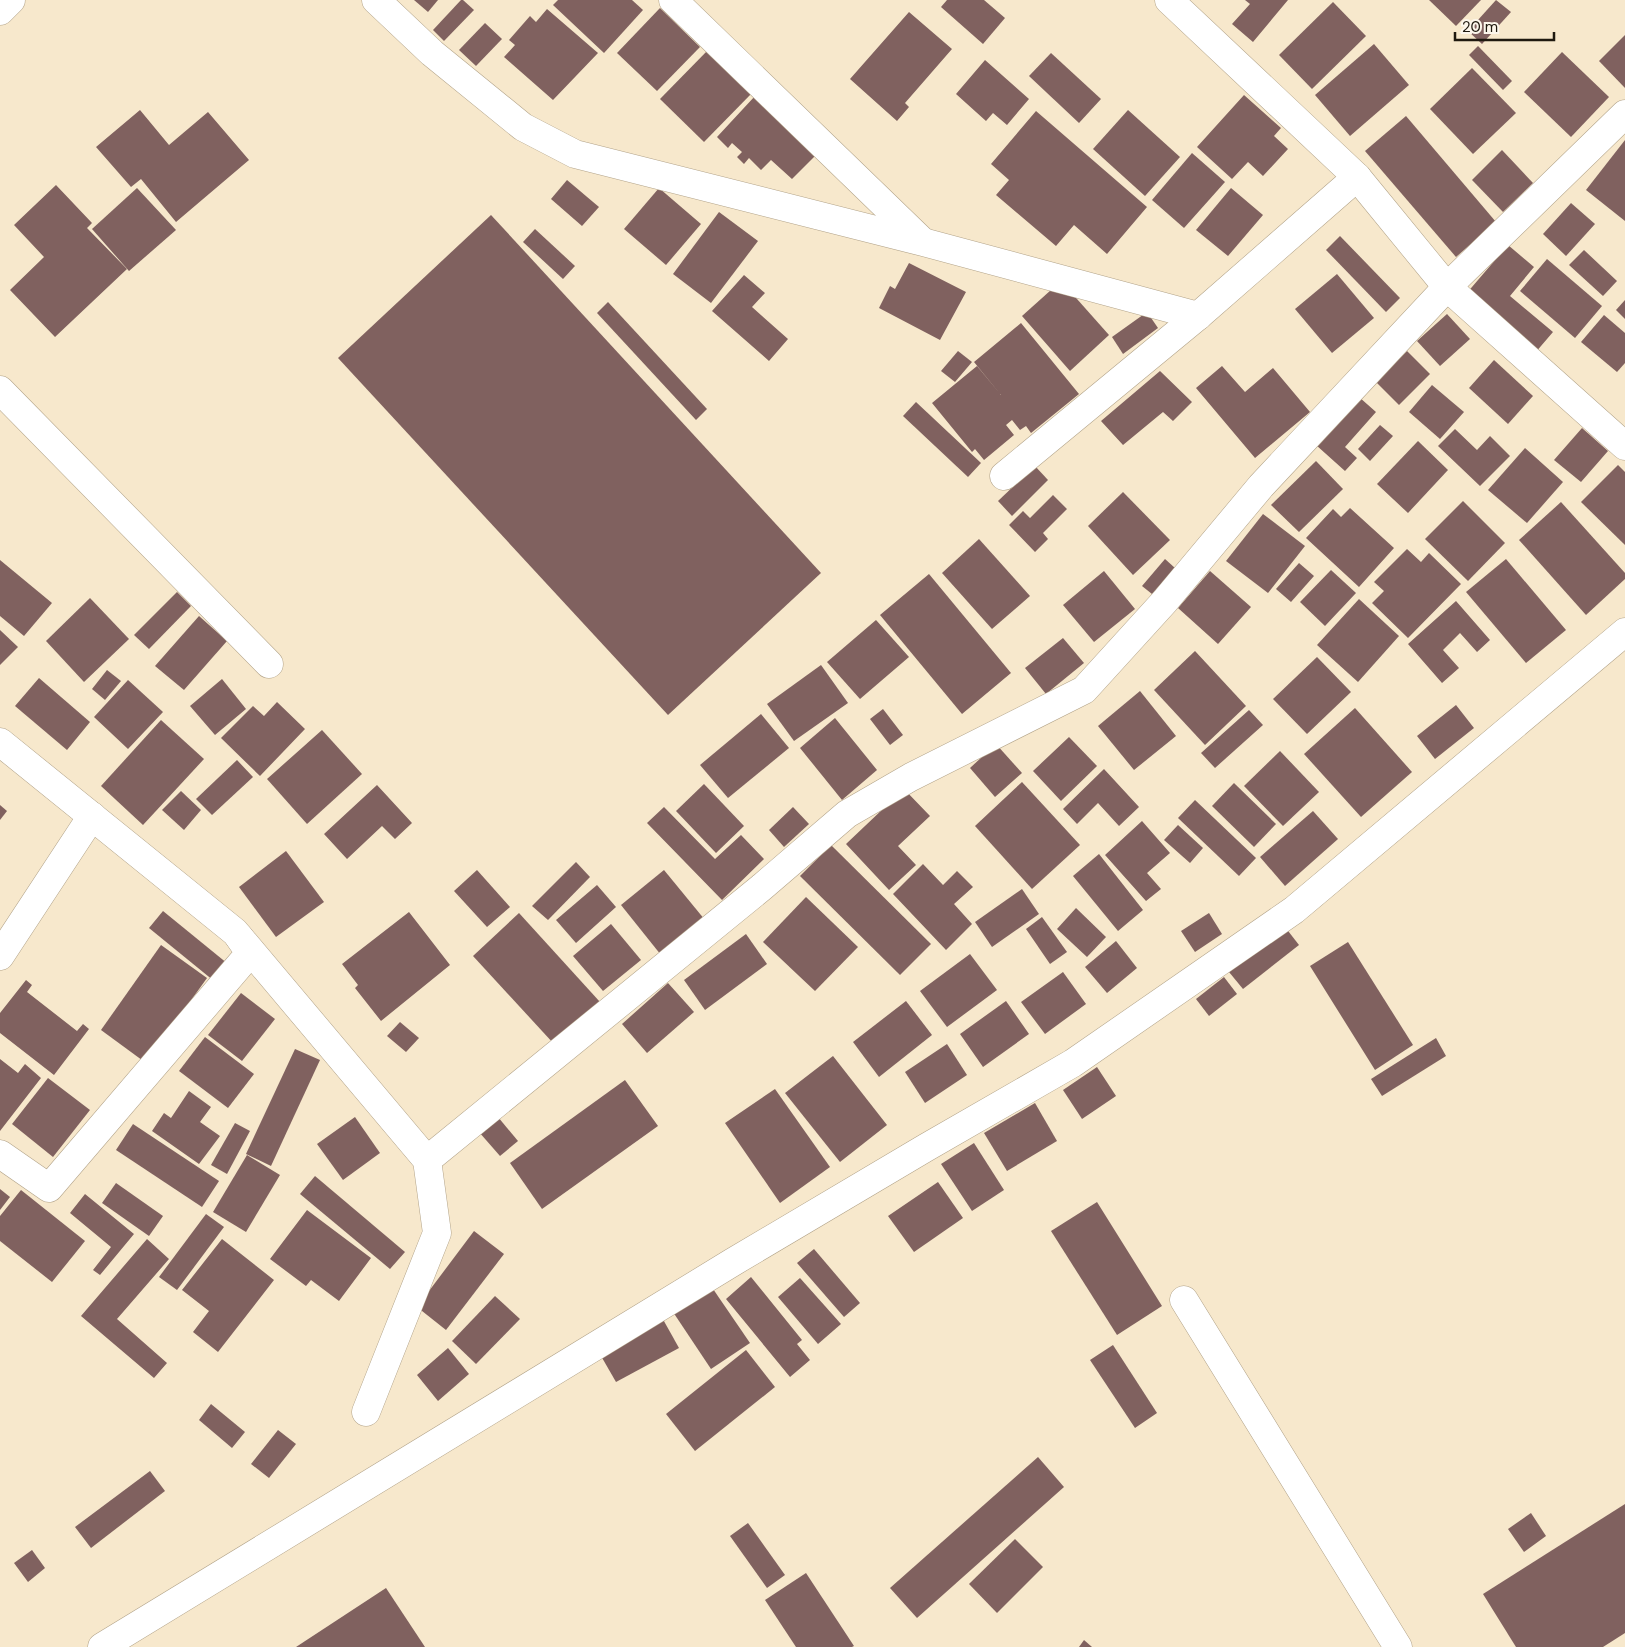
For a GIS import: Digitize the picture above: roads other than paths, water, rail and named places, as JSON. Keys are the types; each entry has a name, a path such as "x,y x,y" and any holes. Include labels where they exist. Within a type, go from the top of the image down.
{"street":[{"path":"0,11 11,0"},
{"path":"376,0 432,53 523,127 575,154 924,242 1198,316"},
{"path":"673,0 924,242"},
{"path":"1169,0 1358,177 1447,287 1625,446"},
{"path":"427,1160 762,886 846,814 911,776 1084,690 1165,601 1261,486 1447,287 1625,114"},
{"path":"1004,476 1198,316 1358,177"},
{"path":"0,391 270,664"},
{"path":"102,1647 725,1267 927,1147 1073,1064 1294,910 1625,632"},
{"path":"0,742 235,932 427,1160 437,1233 366,1412"},
{"path":"0,956 92,816"},
{"path":"0,1154 49,1188 250,953 235,932"},
{"path":"1184,1300 1398,1647"}]}
